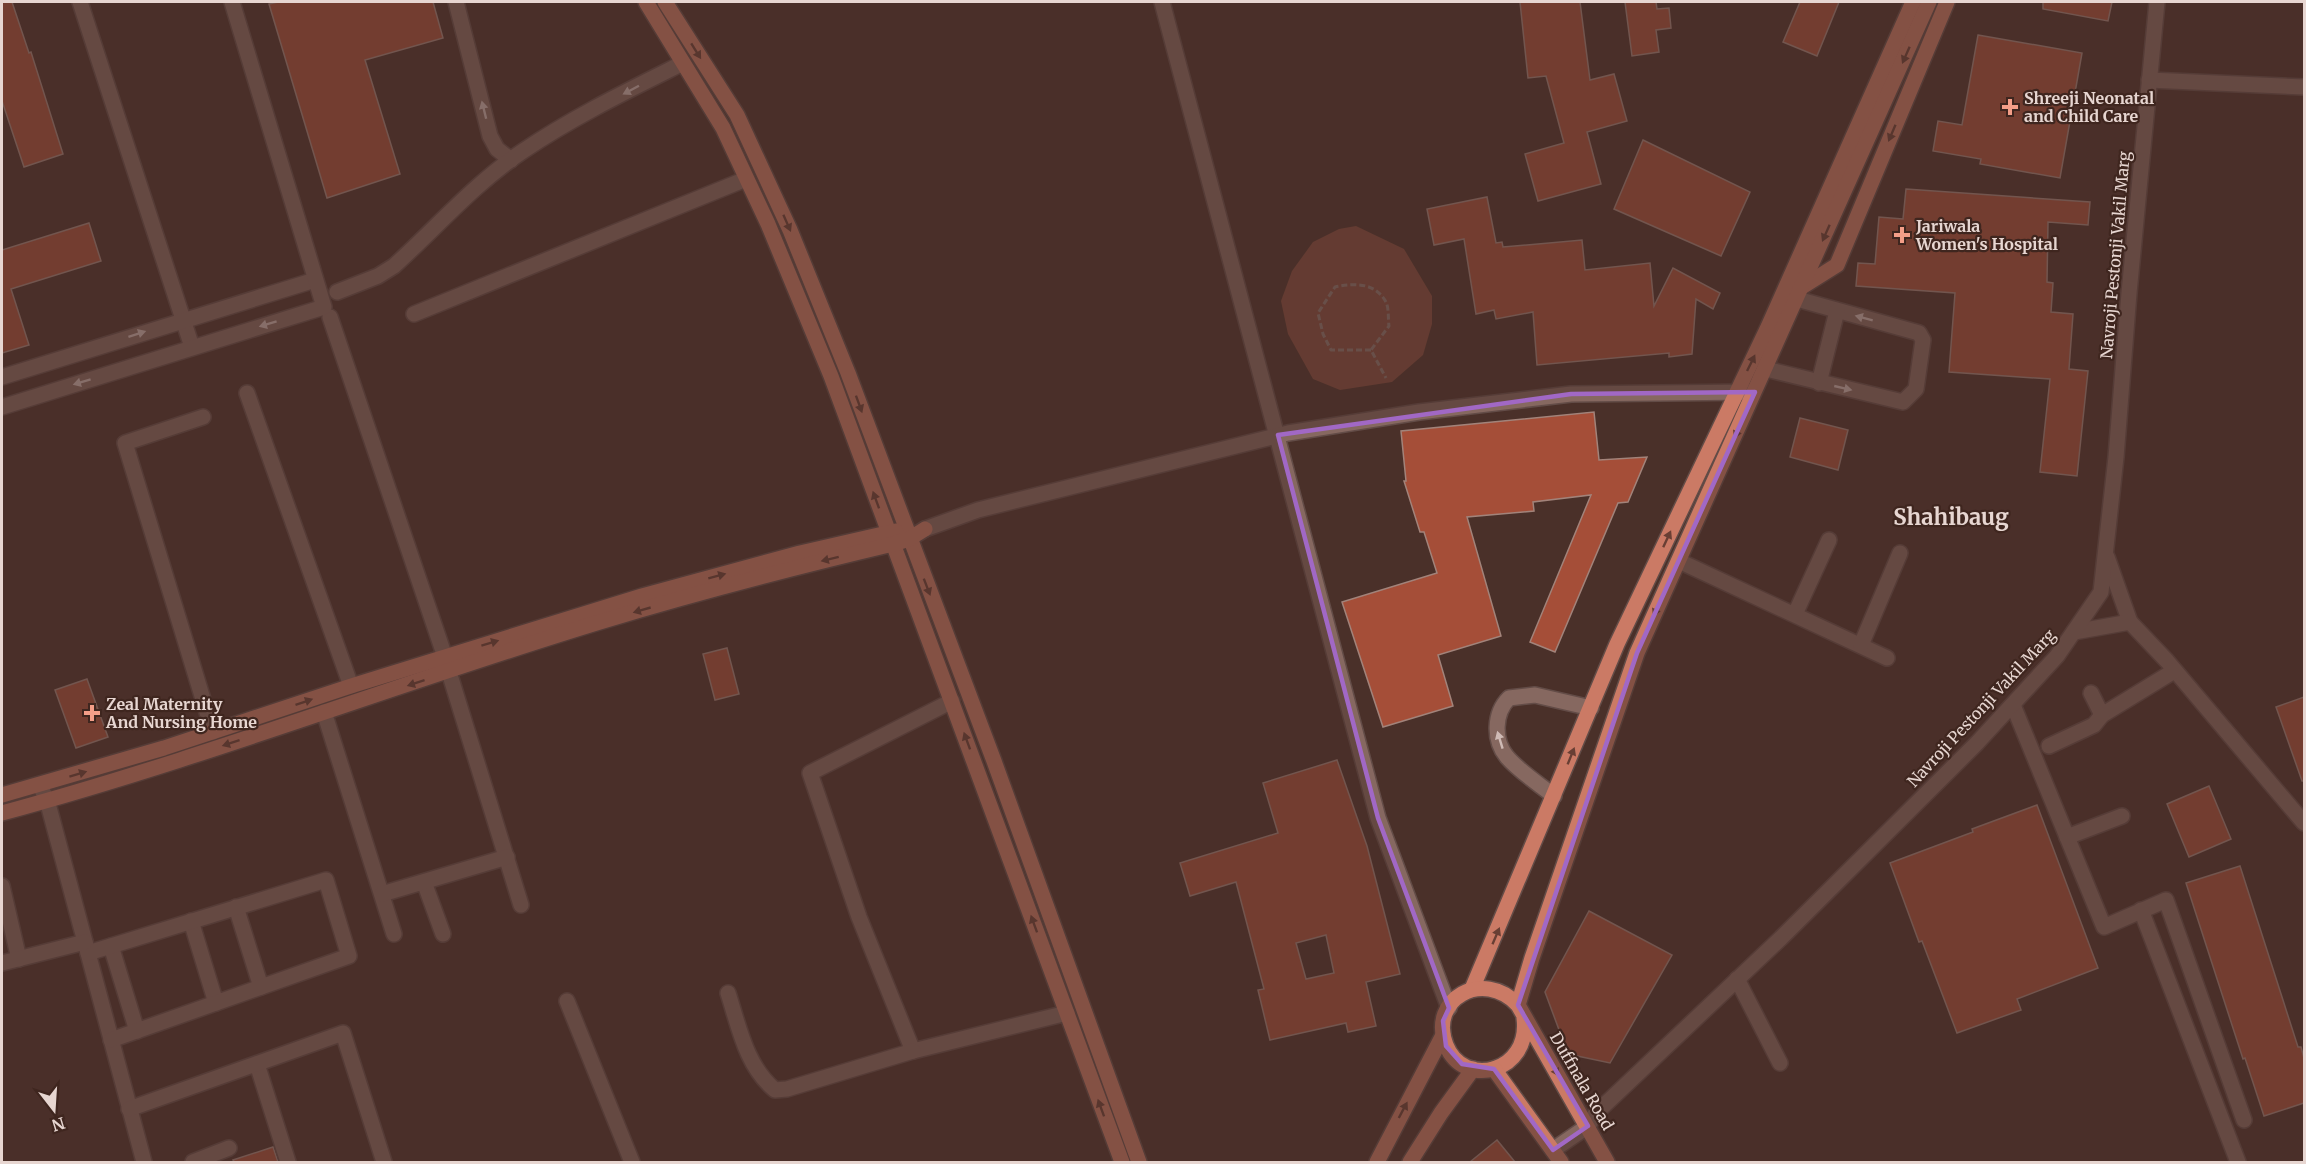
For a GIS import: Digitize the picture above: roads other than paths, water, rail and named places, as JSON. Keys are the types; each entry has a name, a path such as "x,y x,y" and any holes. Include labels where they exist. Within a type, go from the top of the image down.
{"main road":[{"path":"645,2 723,128 768,224 831,376 1122,1162"},
{"path":"665,2 737,115 790,230 848,373 994,761 1139,1162"},
{"path":"1472,989 1617,644 1768,327 1913,2"},
{"path":"1521,1011 1532,958 1637,653 1929,2"},
{"path":"1799,293 1837,265 1947,2"},
{"path":"2,795 40,786 213,732 351,686 447,665 925,529"},
{"path":"2,813 324,712 447,665"},
{"path":"1485,987 1497,990 1509,996 1521,1011 1526,1031 1523,1044 1506,1064 1494,1069 1473,1069 1453,1056 1446,1046 1443,1021 1449,1008 1455,1000 1472,989 1485,987"},
{"name":"Duffnala Road","path":"1521,1011 1607,1162"},
{"path":"1377,1162 1443,1035"},
{"path":"1410,1162 1441,1113 1473,1069"},
{"path":"1494,1069 1557,1156"}],"street":[{"path":"80,2 192,347"},
{"path":"232,2 315,280 447,665 521,904"},
{"path":"456,2 490,136 497,148 511,160"},
{"path":"1162,2 1378,818 1449,1008"},
{"name":"Navroji Pestonji Vakil Marg","path":"1557,1156 1588,1126 1596,1113 1887,835 2013,705 2057,656 2101,592 2116,457 2157,2"},
{"path":"337,292 378,276 394,266 468,194 522,151 683,63"},
{"path":"2149,80 2304,87"},
{"path":"414,314 746,179"},
{"path":"2,377 315,280"},
{"path":"1766,369 1903,402 1916,389 1923,340 1919,333 1837,311 1799,293"},
{"path":"1819,382 1837,311"},
{"path":"2,407 192,347 327,312"},
{"path":"925,529 978,510 1278,435 1419,412 1571,394 1755,392"},
{"path":"247,393 351,686"},
{"path":"203,417 125,443 213,732"},
{"path":"1795,614 1829,540"},
{"path":"2105,552 2130,622 2304,823"},
{"path":"1861,645 1900,553"},
{"path":"1679,561 1887,658"},
{"path":"2074,632 2130,622"},
{"path":"2049,746 2094,725 2102,715 2174,672"},
{"path":"2091,693 2102,715"},
{"path":"1554,796 1506,756 1497,731 1497,718 1502,705 1509,698 1535,695 1591,708"},
{"path":"913,1051 859,917 810,773 952,701"},
{"path":"2013,705 2104,927 2166,900 2244,1120"},
{"path":"324,712 394,934"},
{"path":"40,786 47,800 144,1162"},
{"path":"2067,837 2122,816"},
{"path":"382,894 507,857"},
{"path":"2,963 86,947 111,946 326,880 349,956 111,1040"},
{"path":"424,882 443,934"},
{"path":"2,886 20,959"},
{"path":"236,907 261,987"},
{"path":"2142,910 2238,1162"},
{"path":"191,921 216,1003"},
{"path":"111,946 137,1031"},
{"path":"1737,979 1780,1063"},
{"path":"728,993 750,1059 762,1079 775,1090 787,1089 913,1051 1067,1013"},
{"path":"567,1001 632,1162"},
{"path":"129,1109 343,1034 384,1162"},
{"path":"257,1064 288,1162"},
{"path":"193,1162 229,1148"}],"place":[{"name":"Shreeji Neonatal and Child Care","path":"2010,107"},
{"name":"Jariwala Women's Hospital","path":"1902,235"},
{"name":"Zeal Maternity And Nursing Home","path":"92,713"}],"district":[{"name":"Shahibaug","path":"1951,517"}]}
